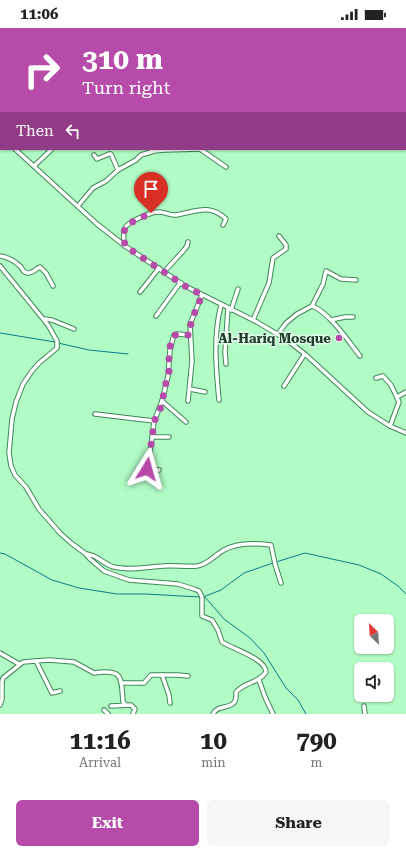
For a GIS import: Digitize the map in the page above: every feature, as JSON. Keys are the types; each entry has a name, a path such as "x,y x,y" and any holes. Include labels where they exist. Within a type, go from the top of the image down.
{"street":[{"path":"16,150 125,246 180,283 278,334 368,412 406,434"},
{"path":"34,166 51,150"},
{"path":"143,150 145,154"},
{"path":"78,206 93,188 106,181 118,170 145,154 165,150"},
{"path":"202,150 226,167"},
{"path":"94,155 97,159 111,154 118,170"},
{"path":"125,246 124,232 126,226 134,221 157,212 172,215 193,210 209,209 226,219 223,225"},
{"path":"253,320 269,283 273,258 286,249 286,245 279,236"},
{"path":"164,272 182,253 188,242"},
{"path":"0,256 11,260 26,273 40,267 46,273 53,286"},
{"path":"0,266 44,319 52,331 58,346 36,366 20,390 12,419 9,453 11,466 15,475 26,487 39,509 60,534 86,554 104,571 129,580 178,584 199,591 202,597 202,616 212,620 218,630 222,642 259,661 265,667 266,672 259,680 239,689 236,692 236,699 234,702 228,707 218,708 212,714"},
{"path":"140,292 159,268"},
{"path":"278,334 286,323 297,314 312,306 323,284 326,271 341,279 356,280"},
{"path":"156,316 180,283"},
{"path":"226,364 225,352 229,309 238,289"},
{"path":"188,401 192,352 190,333 191,322 202,295"},
{"path":"219,400 215,359 217,325 221,305"},
{"path":"312,306 331,320 360,356"},
{"path":"331,320 353,317"},
{"path":"44,319 52,320 74,329"},
{"path":"159,470 147,469 154,421 162,401 169,370 170,350 174,335 178,334 186,336 190,333"},
{"path":"284,386 304,355"},
{"path":"376,378 383,376 391,385 399,402 390,426"},
{"path":"190,389 205,392"},
{"path":"397,397 406,392"},
{"path":"162,401 186,422"},
{"path":"95,414 154,421"},
{"path":"152,437 168,437"},
{"path":"86,554 91,554 106,564 115,567 139,567 144,569 164,566 198,566 208,562 222,551 241,544 271,544 275,564 282,583"},
{"path":"0,653 19,664"},
{"path":"0,705 2,699 3,678 19,664 49,660 74,662 94,673 103,671 117,674 121,683 123,702 125,704"},
{"path":"36,661 50,691 52,693 60,691"},
{"path":"121,683 144,683 151,675 178,674 188,676"},
{"path":"162,675 169,695 170,704"},
{"path":"259,680 273,714"},
{"path":"111,706 125,704 134,706 135,709 133,714"},
{"path":"364,706 365,714"},
{"path":"104,710 108,714"}],"waterway":[{"path":"0,333 55,342"},
{"path":"58,343 89,350 128,354"},
{"path":"0,553 5,554 52,580 79,588 117,594 200,597"},
{"path":"276,562 305,553 359,565 381,574 398,586 406,594"},
{"path":"203,597 221,590 244,573 273,563"},
{"path":"205,597 224,619 250,638 264,653 286,688 298,700 306,714"}],"place":[{"name":"Al-Hariq Mosque","path":"339,338"}],"route":[{"path":"147,469 154,421 162,401 168,376 172,340 174,335 190,335 190,324 202,295 185,286 125,246 124,229 126,226 151,213"}]}
